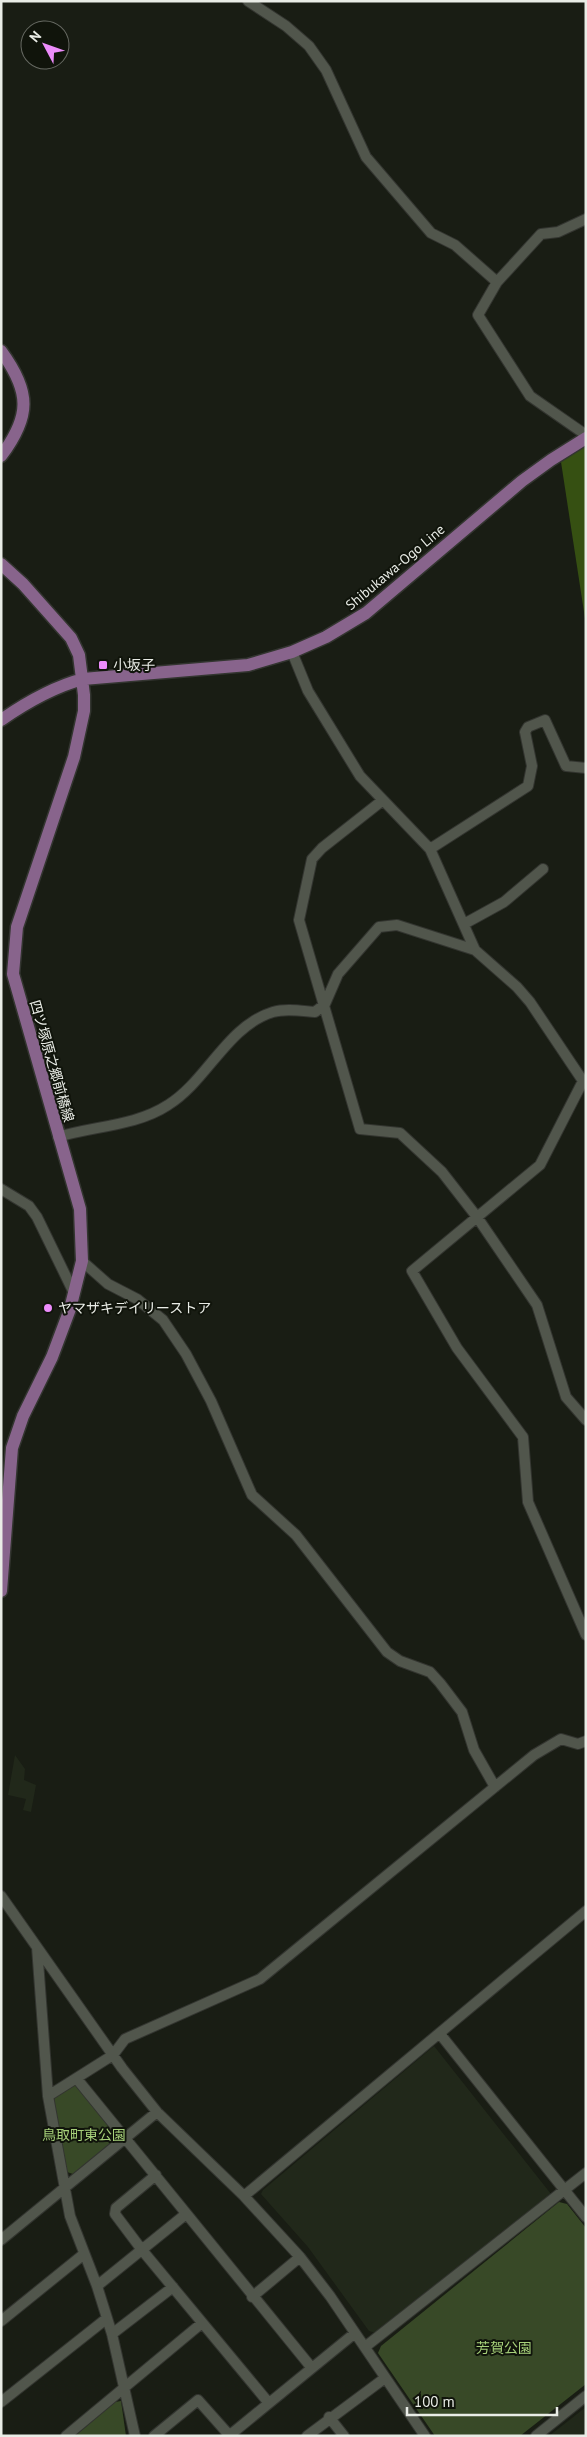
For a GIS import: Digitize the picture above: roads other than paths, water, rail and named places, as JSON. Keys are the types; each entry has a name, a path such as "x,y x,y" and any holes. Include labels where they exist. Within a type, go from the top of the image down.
{"main road":[{"path":"1,351 19,379 24,393 24,412 18,430 1,456"},
{"name":"Shibukawa-Ogo Line","path":"1,720 60,685 83,678 248,665 292,652 326,637 366,613 522,481 586,437"},
{"name":"四ツ塚原之郷前橋線","path":"1,564 23,584 71,638 79,655 83,678 84,710 76,748 23,905 14,945 13,974 80,1209 82,1261 74,1294 52,1357 23,1416 12,1448 1,1591"}],"street":[{"path":"248,1 286,26 310,46 326,70 366,157 431,232 455,245 497,282"},
{"path":"586,219 558,232 541,234 497,282 478,315 530,396 586,437"},
{"path":"292,652 308,691 360,776 430,849 475,950"},
{"path":"430,849 528,786 532,778 532,766 525,732 528,727 545,720 566,766 586,768"},
{"path":"383,800 322,848 312,859 299,920 360,1129 400,1133 442,1172 477,1217 537,1305 566,1397 586,1420"},
{"path":"464,924 504,902 543,869"},
{"path":"58,1137 137,1119 157,1111 178,1098 250,1024 274,1012 315,1012 325,1004 338,974 379,927 397,925 475,950 517,987 530,1002 584,1081 540,1165 412,1271 458,1348 523,1437 528,1502 586,1635"},
{"path":"1,1189 29,1206 37,1218 74,1294"},
{"path":"82,1261 108,1284 137,1299 163,1320 186,1354 211,1401 252,1495 296,1535 387,1652 400,1660 430,1672 440,1683 462,1712 474,1750 495,1787"},
{"path":"48,2096 77,2079 112,2054 125,2039 260,1979 534,1755 562,1739 578,1744 586,1741"},
{"path":"1,1896 112,2054 156,2112 244,2196 300,2257 365,2347 425,2436"},
{"path":"244,2196 586,1911"},
{"path":"37,1946 48,2096 64,2188 75,2233 97,2286 112,2334 134,2436"},
{"path":"440,2034 586,2217"},
{"path":"77,2079 311,2367"},
{"path":"1,2240 156,2112"},
{"path":"365,2347 586,2173"},
{"path":"156,2175 116,2208 115,2214 202,2324 268,2402"},
{"path":"97,2286 186,2214"},
{"path":"1,2321 84,2254"},
{"path":"252,2296 300,2257"},
{"path":"112,2334 173,2287"},
{"path":"1,2402 106,2319"},
{"path":"66,2436 202,2324"},
{"path":"159,2434 198,2400 230,2435 268,2402 355,2333"},
{"path":"307,2436 329,2417 385,2378"},
{"path":"536,2436 586,2396"},
{"path":"329,2417 344,2436"}],"place":[{"name":"小坂子","path":"103,665"},
{"name":"ヤマザキデイリーストア","path":"48,1308"}],"park label":[{"name":"鳥取町東公園","path":"84,2135"},
{"name":"芳賀公園","path":"504,2348"}]}
